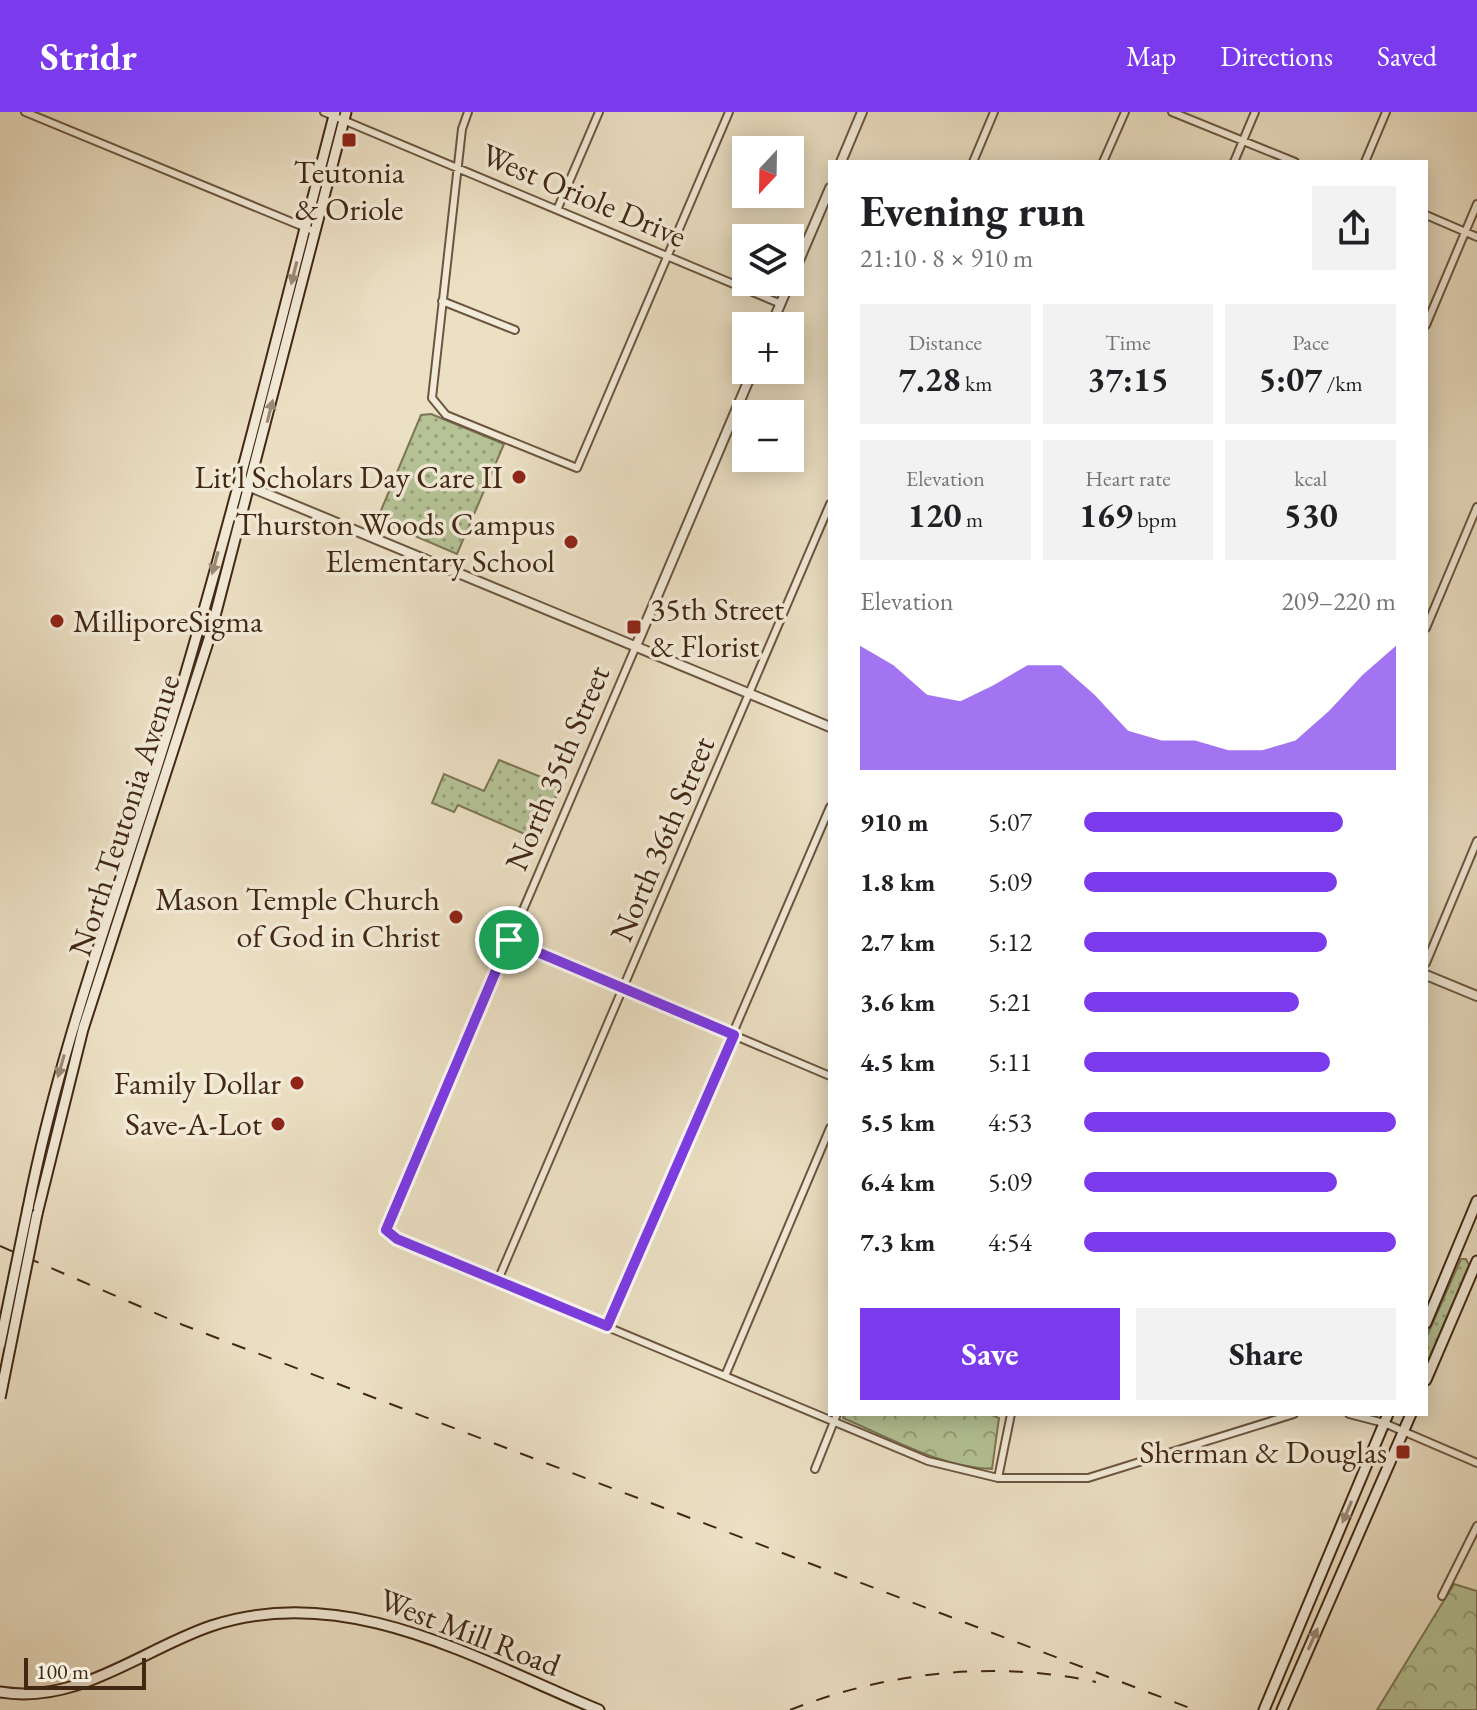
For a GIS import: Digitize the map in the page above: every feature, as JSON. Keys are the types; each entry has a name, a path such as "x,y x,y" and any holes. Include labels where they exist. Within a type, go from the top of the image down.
{"main road":[{"name":"North Teutonia Avenue","path":"0,1398 64,1054 168,731 336,114"},
{"name":"North Teutonia Avenue","path":"0,1344 83,1029 209,639 251,486 316,232 336,114"},
{"path":"1428,1318 1477,1201"},
{"path":"1428,1375 1477,1261"},
{"path":"1282,1710 1410,1416"},
{"path":"1264,1710 1386,1418"},
{"name":"West Mill Road","path":"0,1692 35,1695 75,1687 187,1635 235,1620 268,1614 328,1612 403,1629 599,1710"}],"street":[{"path":"25,112 39,115 316,232"},
{"path":"468,112 457,169 442,301 432,391 435,405 446,415 577,468 729,112"},
{"path":"557,210 599,112"},
{"path":"842,160 862,112"},
{"path":"974,160 994,112"},
{"path":"1104,160 1125,112"},
{"path":"1172,112 1290,160"},
{"path":"1235,160 1255,112"},
{"path":"1366,160 1386,112"},
{"name":"West Oriole Drive","path":"336,114 457,169 781,304"},
{"path":"777,312 828,193"},
{"path":"1428,320 1477,204"},
{"path":"1428,216 1477,237"},
{"path":"442,301 515,330"},
{"name":"North 35th Street","path":"498,1280 397,1239 386,1230 747,384"},
{"path":"238,482 828,726"},
{"path":"1428,623 1477,507"},
{"name":"North 36th Street","path":"498,1280 828,509"},
{"path":"607,1326 828,812"},
{"path":"1428,958 1477,841"},
{"path":"509,940 828,1075"},
{"path":"1428,976 1477,996"},
{"path":"725,1376 828,1133"},
{"path":"498,1280 725,1376 828,1415"},
{"path":"998,1478 1011,1416"},
{"path":"1253,1416 1255,1423"},
{"path":"815,1469 835,1418 928,1461 998,1478 1088,1478 1154,1460 1255,1423 1285,1416"},
{"path":"1386,1418 1404,1431 1477,1463"},
{"path":"1442,1596 1477,1526"}],"green space":[{"path":"431,414 504,444 457,554 377,520 421,415"},
{"path":"499,760 561,785 535,846 527,842 527,835 458,805 454,812 432,803 444,774 484,791"},
{"path":"1461,1259 1466,1259 1469,1265 1428,1361 1428,1333"},
{"path":"994,1416 999,1418 992,1469 934,1457 843,1418"},
{"path":"1454,1584 1477,1591 1477,1710 1377,1710"}],"railway":[{"path":"0,1246 183,1325 1195,1710"},
{"path":"790,1710 864,1686 941,1674 1019,1672 1096,1682"}],"place":[{"name":"Teutonia & Oriole","path":"349,140"},
{"name":"Lit'l Scholars Day Care II","path":"519,477"},
{"name":"Thurston Woods Campus Elementary School","path":"571,542"},
{"name":"MilliporeSigma","path":"57,621"},
{"name":"35th Street & Florist","path":"634,627"},
{"name":"Mason Temple Church of God in Christ","path":"456,917"},
{"name":"Family Dollar","path":"297,1083"},
{"name":"Save-A-Lot","path":"278,1124"},
{"name":"Sherman & Douglas","path":"1403,1452"}],"route":[{"path":"509,940 734,1035 607,1326 397,1239 386,1230 509,940"}]}
